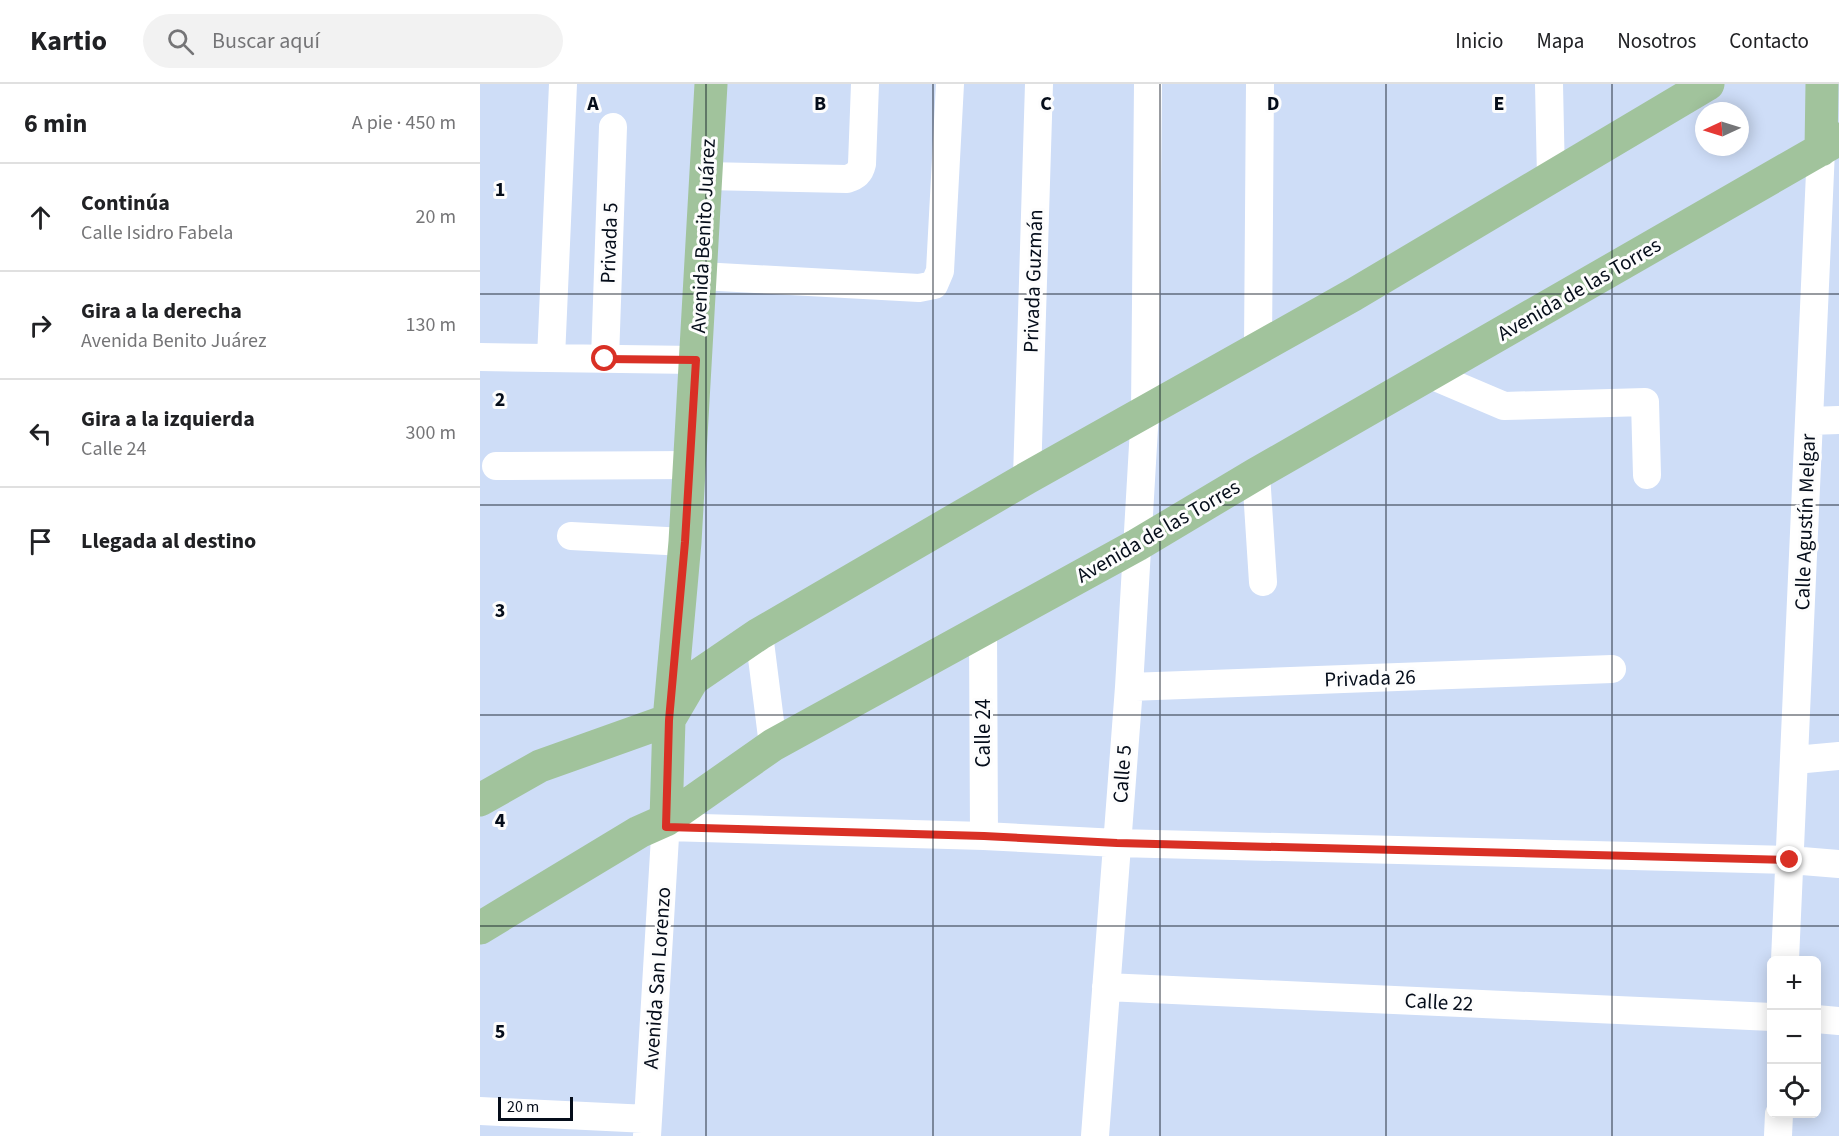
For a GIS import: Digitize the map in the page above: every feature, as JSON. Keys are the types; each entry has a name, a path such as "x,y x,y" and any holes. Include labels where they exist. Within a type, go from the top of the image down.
{"main road":[{"name":"Avenida Benito Juárez","path":"666,823 669,720 685,542 711,84"},
{"path":"480,800 540,766 669,720 693,679 759,634 1027,478 1353,295 1708,84"},
{"name":"Calle Agustín Melgar","path":"1822,84 1830,145"},
{"name":"Avenida de las Torres","path":"480,928 629,838 666,823 773,745 1137,545 1256,474 1830,145"}],"street":[{"path":"551,358 563,84"},
{"path":"705,176 847,179 855,177 862,164 865,84"},
{"path":"701,276 919,288 934,285 940,271 950,84"},
{"name":"Privada Guzmán","path":"1027,478 1039,84"},
{"name":"Calle 5","path":"1095,1136 1129,687 1145,411 1148,84"},
{"path":"1258,347 1260,84"},
{"path":"1549,84 1551,178"},
{"name":"Privada 5","path":"605,359 613,127"},
{"name":"Calle Agustín Melgar","path":"1785,956 1809,421 1830,145"},
{"path":"480,357 696,360"},
{"path":"1431,375 1504,406 1645,402 1647,475"},
{"path":"1809,421 1839,420"},
{"path":"496,466 690,465"},
{"path":"1256,474 1263,582"},
{"path":"571,536 685,542"},
{"name":"Calle 24","path":"982,629 984,836"},
{"path":"759,634 773,745"},
{"name":"Privada 26","path":"1129,687 1612,669"},
{"path":"1794,760 1839,756"},
{"path":"666,823 1117,843 1790,860 1839,864"},
{"name":"Avenida San Lorenzo","path":"647,1127 666,823"},
{"name":"Calle 22","path":"1106,987 1767,1017"},
{"path":"1821,1019 1839,1021"},
{"path":"480,1111 647,1127"},
{"path":"1778,1136 1779,1118"}],"route":[{"path":"605,359 696,360 685,542 669,720 666,827 984,836 1117,843 1790,860"}]}
